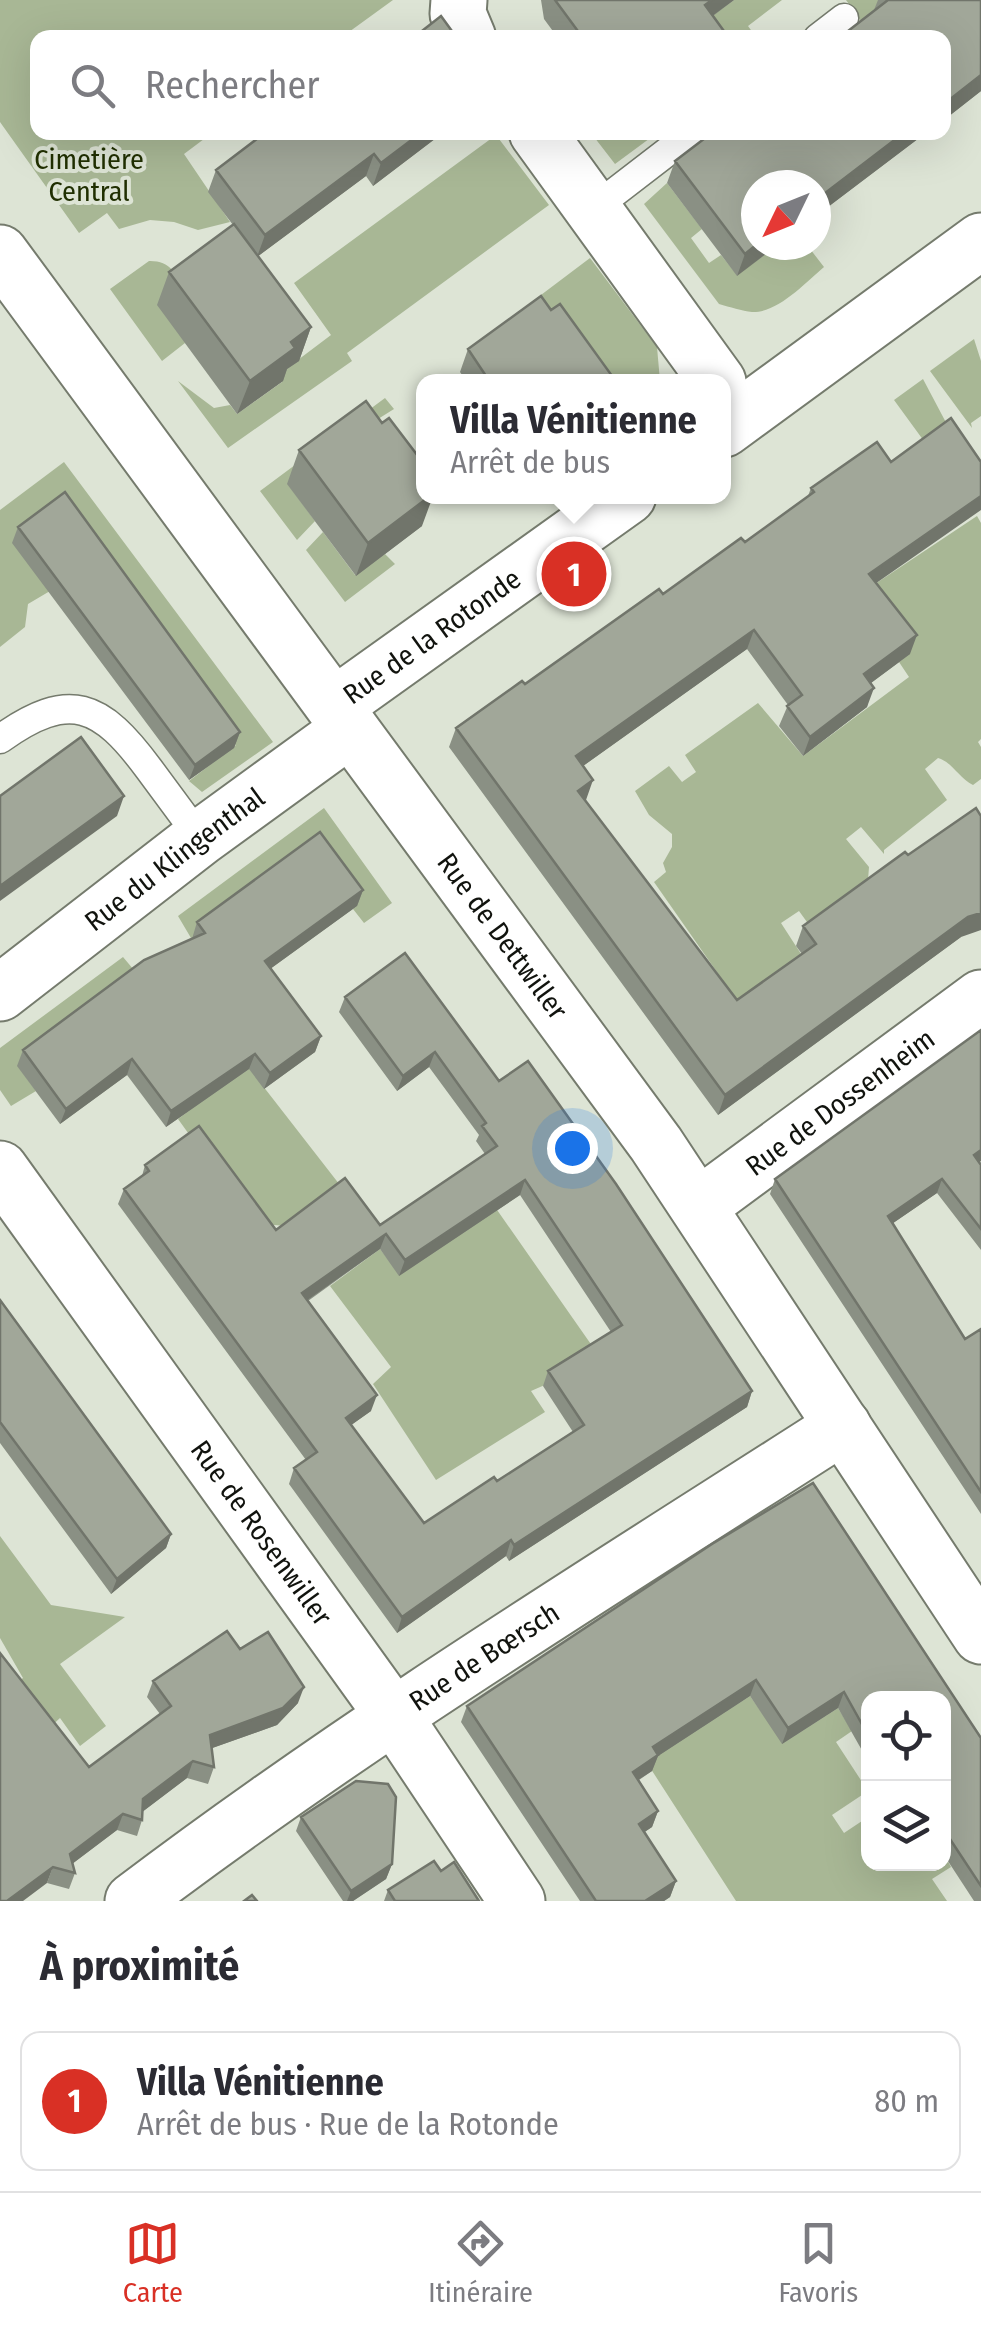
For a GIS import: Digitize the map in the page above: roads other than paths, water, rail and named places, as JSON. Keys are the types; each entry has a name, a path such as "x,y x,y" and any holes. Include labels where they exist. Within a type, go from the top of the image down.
{"street":[{"path":"460,0 458,14 465,30"},
{"path":"543,140 706,374"},
{"path":"731,401 981,241"},
{"name":"Rue de Dettwiller","path":"0,252 699,1206 981,1636"},
{"name":"Rue de la Rotonde","path":"342,717 618,504"},
{"name":"Rue du Klingenthal","path":"0,993 200,838 342,717"},
{"name":"Rue de Dossenheim","path":"699,1206 981,998"},
{"name":"Rue de Rosenwiller","path":"0,1169 393,1714 517,1901"},
{"name":"Rue de Bœrsch","path":"133,1901 256,1808 393,1714 843,1426"}],"lane":[{"path":"828,30 844,18"},
{"path":"593,209 683,140"},
{"path":"0,739 27,720 50,712 90,711 123,733 200,838"}],"place":[{"name":"Villa Vénitienne","path":"574,574"}],"park label":[{"name":"Cimetière Central","path":"89,175"}]}
